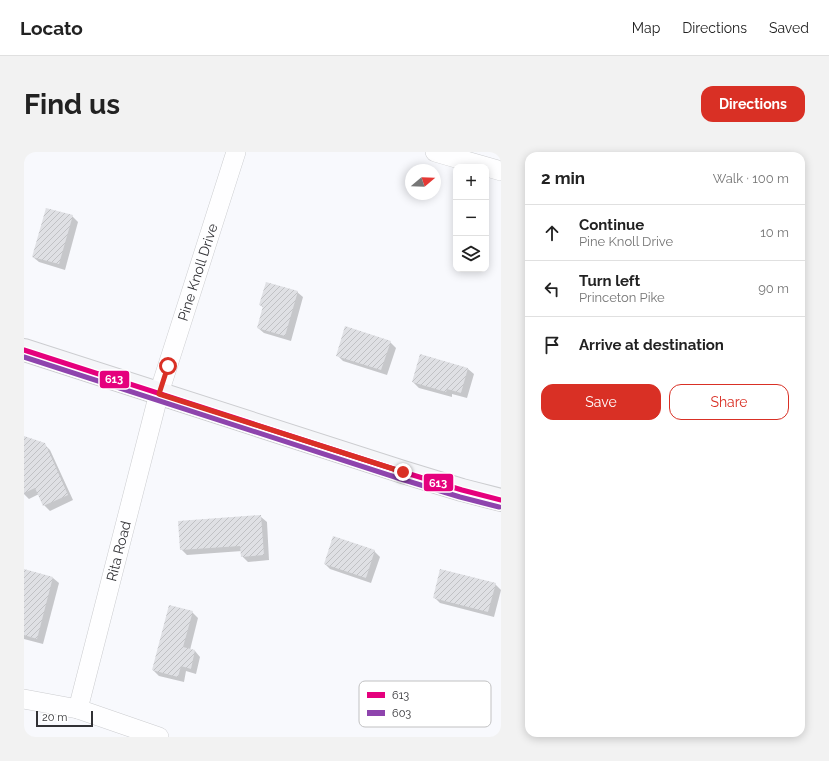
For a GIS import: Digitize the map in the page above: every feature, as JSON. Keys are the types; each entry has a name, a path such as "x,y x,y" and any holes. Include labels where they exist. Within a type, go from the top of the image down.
{"main road":[{"path":"24,350 403,472 501,500"}],"street":[{"name":"Pine Knoll Drive","path":"159,394 236,152"},
{"path":"435,152 501,171"},
{"name":"Rita Road","path":"78,709 159,394"},
{"path":"24,699 78,709 159,737"}],"building":[{"path":"46,208 73,215 59,264 32,257"},
{"path":"266,282 298,291 285,336 257,328 263,306 259,305"},
{"path":"345,326 391,341 381,370 336,356"},
{"path":"420,354 468,368 461,393 447,389 446,392 412,382"},
{"path":"24,436 45,443 68,495 43,506 35,488 24,493"},
{"path":"261,515 264,555 241,557 240,546 180,550 178,521"},
{"path":"333,536 375,550 366,578 324,564"},
{"path":"24,569 53,577 37,639 24,635"},
{"path":"440,569 496,583 488,612 433,598"},
{"path":"169,605 193,611 183,647 195,650 191,669 181,666 178,677 152,670"}],"transit line":[{"name":"613","path":"24,350 403,472 501,500"},
{"name":"603","path":"24,357 401,479 499,507"}],"route":[{"path":"168,366 159,394 403,472"}]}
